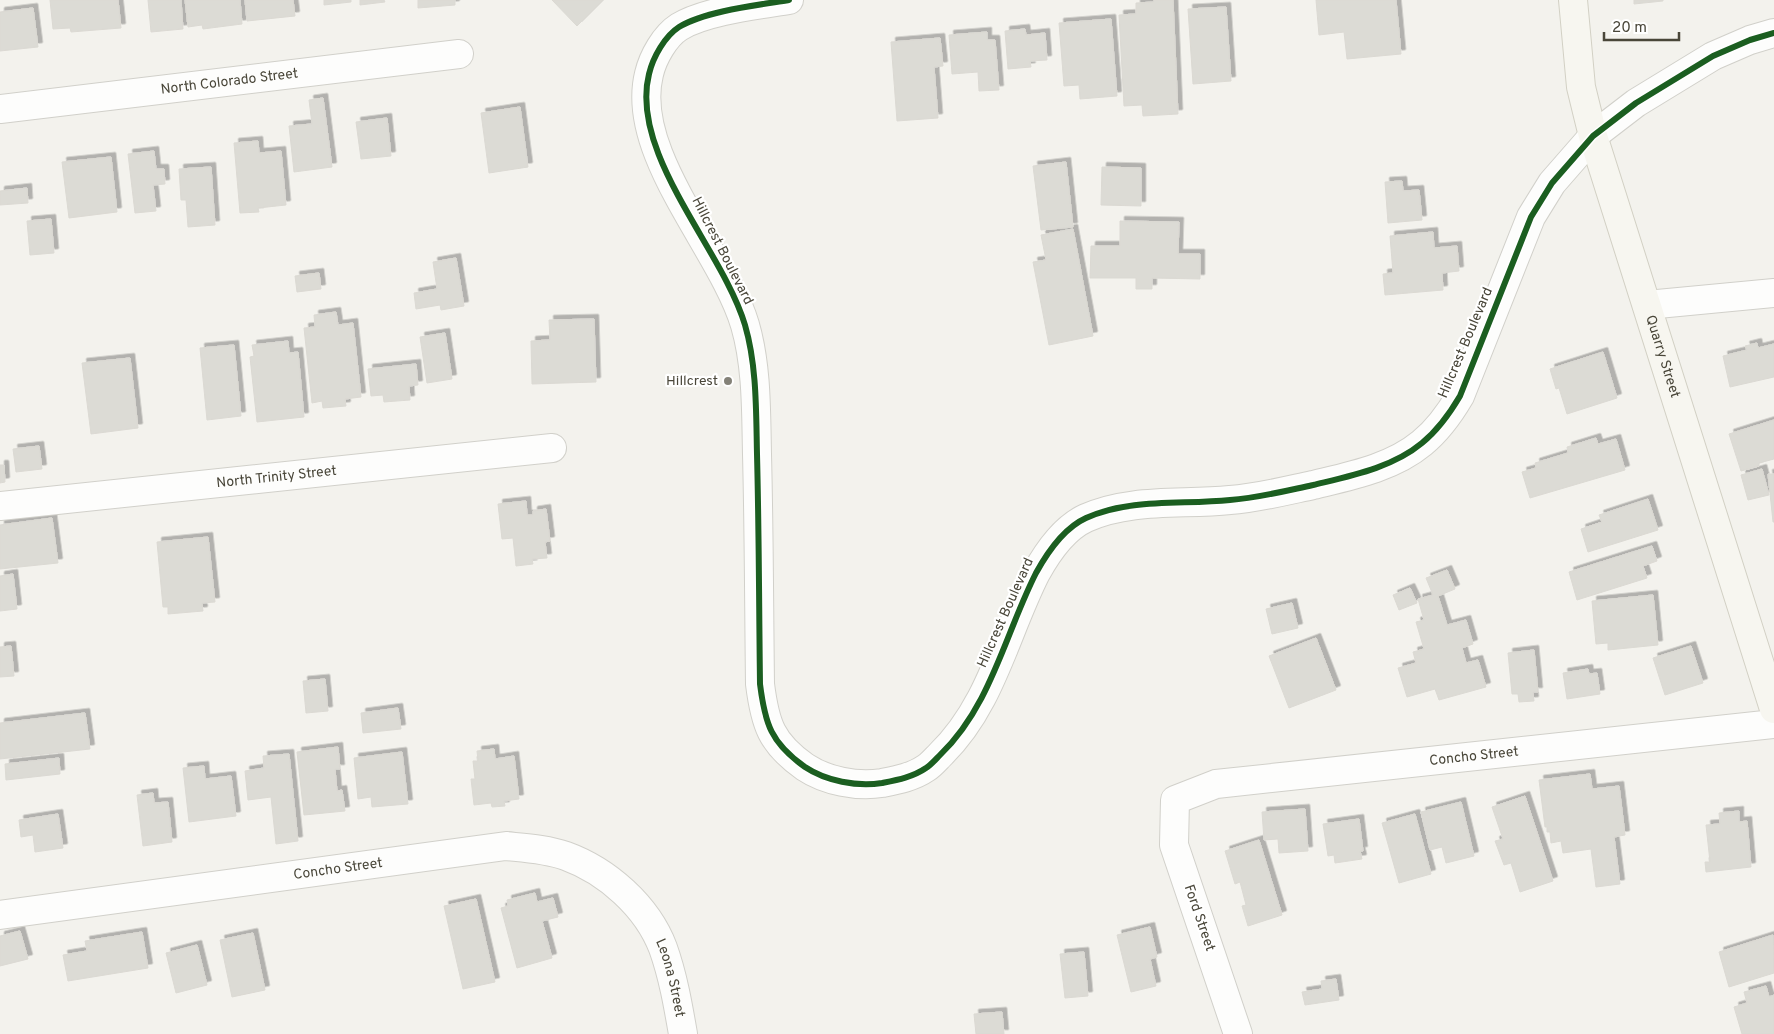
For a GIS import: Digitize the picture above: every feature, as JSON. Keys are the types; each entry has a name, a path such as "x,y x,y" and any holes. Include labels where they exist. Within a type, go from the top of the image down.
{"street":[{"name":"Hillcrest Boulevard","path":"789,0 755,5 702,17 678,28 661,46 649,73 646,102 650,132 670,179 733,294 745,325 752,359 757,468 760,684 764,714 773,736 790,756 812,772 844,782 872,784 899,780 926,768 952,744 970,718 989,682 1029,588 1044,559 1059,539 1083,519 1109,509 1141,504 1229,501 1271,495 1351,475 1391,462 1422,444 1446,419 1460,396 1531,217 1552,183 1593,136 1636,103 1713,56 1750,40 1774,33"},
{"name":"Quarry Street","path":"1573,0 1581,87 1593,136 1774,709"},
{"name":"North Colorado Street","path":"0,109 458,54"},
{"path":"1647,305 1774,293"},
{"name":"North Trinity Street","path":"0,506 552,448"},
{"name":"Concho Street","path":"1175,800 1216,784 1774,724"},
{"name":"Ford Street","path":"1175,800 1174,845 1238,1034"},
{"name":"Concho Street","path":"0,915 506,846 540,849 566,856 602,874 628,896 650,924"},
{"name":"Leona Street","path":"650,924 662,946 673,979 683,1034"}],"building":[{"path":"50,0 118,0 121,28 71,32 70,28 53,29"},
{"path":"148,0 181,0 183,29 151,32"},
{"path":"185,0 240,0 242,24 203,29 202,25 188,27"},
{"path":"245,0 293,0 295,16 247,21"},
{"path":"324,0 351,0 351,2 324,5"},
{"path":"360,0 384,0 385,2 360,5"},
{"path":"418,0 455,0 455,5 418,8"},
{"path":"552,0 603,0 577,26"},
{"path":"1154,0 1173,0 1178,114 1143,116 1142,105 1124,106 1119,15 1136,14 1136,3 1154,2"},
{"path":"1316,0 1396,0 1401,54 1347,59 1344,32 1319,35"},
{"path":"1634,0 1663,0 1663,1 1634,4"},
{"path":"1226,7 1231,81 1193,84 1188,9"},
{"path":"33,8 38,47 0,51 0,12"},
{"path":"1111,19 1117,96 1080,99 1079,85 1064,86 1059,23"},
{"path":"1025,29 1026,35 1045,33 1047,60 1030,61 1031,67 1008,69 1005,31"},
{"path":"987,32 987,40 995,40 999,90 979,91 978,72 952,74 949,35"},
{"path":"940,38 943,66 934,67 938,118 897,121 891,42"},
{"path":"323,98 332,167 294,172 289,126 312,124 309,100"},
{"path":"520,107 528,167 489,173 481,113"},
{"path":"387,118 391,156 361,159 356,122"},
{"path":"258,141 259,153 281,151 286,205 258,208 259,212 240,213 234,143"},
{"path":"154,151 156,169 164,169 165,184 153,185 156,211 135,213 128,154"},
{"path":"111,157 117,212 69,218 62,162"},
{"path":"1066,162 1073,227 1041,230 1033,166"},
{"path":"211,167 215,225 188,227 186,200 181,200 179,169"},
{"path":"1102,167 1141,168 1141,206 1101,205"},
{"path":"1402,181 1403,191 1419,190 1422,220 1388,223 1385,182"},
{"path":"27,188 28,203 0,205 0,191"},
{"path":"51,219 54,253 30,255 27,221"},
{"path":"1120,221 1179,222 1178,254 1200,254 1200,279 1152,278 1152,289 1136,289 1136,278 1090,278 1091,246 1120,246"},
{"path":"1073,229 1093,336 1049,345 1033,262 1046,260 1041,235"},
{"path":"1433,232 1434,248 1457,246 1459,271 1442,273 1443,290 1385,295 1383,274 1393,273 1390,236"},
{"path":"456,258 464,306 441,310 440,305 416,309 414,293 437,289 433,262"},
{"path":"319,273 321,289 297,292 295,276"},
{"path":"336,312 338,325 353,323 361,397 345,399 346,406 323,408 322,401 312,403 304,328 315,327 314,315"},
{"path":"594,319 596,382 532,384 531,341 550,340 549,320"},
{"path":"445,333 452,379 427,383 420,337"},
{"path":"288,341 289,353 298,352 304,417 257,422 250,357 254,356 252,345"},
{"path":"1757,343 1758,348 1774,344 1774,377 1730,387 1723,356 1747,350 1745,346"},
{"path":"234,345 241,416 207,420 200,348"},
{"path":"1603,352 1617,398 1567,414 1559,388 1556,389 1550,369"},
{"path":"130,358 138,428 91,434 82,363"},
{"path":"416,364 418,385 409,386 410,400 384,402 383,395 371,396 368,369"},
{"path":"1774,420 1774,459 1741,471 1729,434"},
{"path":"1596,438 1598,444 1616,439 1625,470 1530,498 1522,472 1536,468 1535,463 1568,453 1567,447"},
{"path":"39,446 42,469 16,472 13,449"},
{"path":"0,465 4,465 5,482 0,483"},
{"path":"1762,469 1769,495 1748,500 1741,475"},
{"path":"1768,474 1774,474 1774,522 1773,522"},
{"path":"1648,499 1658,530 1588,552 1581,529 1602,522 1599,515"},
{"path":"526,501 527,515 533,515 533,511 546,509 550,541 545,542 547,558 532,559 533,564 516,566 513,538 502,539 498,504"},
{"path":"52,518 58,563 0,569 0,525"},
{"path":"208,537 215,602 202,603 203,611 168,614 168,607 163,607 157,542"},
{"path":"1652,546 1657,561 1643,566 1647,578 1577,600 1569,572"},
{"path":"1447,570 1455,589 1438,596 1447,625 1466,620 1473,644 1462,648 1466,663 1478,660 1486,687 1439,700 1435,689 1407,697 1398,668 1416,663 1413,652 1424,649 1416,622 1424,620 1418,599 1433,595 1426,578"},
{"path":"13,574 17,609 0,611 0,576"},
{"path":"1410,588 1417,603 1399,610 1393,595"},
{"path":"1653,595 1658,645 1608,650 1608,643 1596,644 1592,601"},
{"path":"1292,603 1298,628 1272,634 1266,609"},
{"path":"1316,638 1336,690 1289,708 1269,656"},
{"path":"11,646 14,676 0,677 0,647"},
{"path":"1691,646 1703,683 1665,695 1653,658"},
{"path":"1534,650 1538,692 1533,692 1534,701 1519,702 1518,694 1512,694 1508,653"},
{"path":"1588,669 1589,674 1597,673 1600,694 1567,699 1563,673"},
{"path":"325,679 328,711 306,713 303,681"},
{"path":"398,708 401,729 363,733 361,713"},
{"path":"85,713 90,749 0,759 0,723"},
{"path":"338,747 340,769 335,769 337,791 342,790 345,811 304,815 297,752"},
{"path":"494,749 495,759 514,756 519,799 504,801 505,806 492,807 491,803 474,805 471,779 475,779 473,761 478,761 477,751"},
{"path":"402,752 408,804 372,807 371,797 358,799 354,758"},
{"path":"289,754 298,841 276,844 271,797 248,800 245,771 264,768 263,756"},
{"path":"59,758 60,774 6,780 5,764"},
{"path":"204,766 205,779 231,776 236,816 189,822 183,768"},
{"path":"1590,774 1592,789 1619,786 1625,835 1614,837 1620,884 1596,887 1591,849 1563,853 1561,841 1551,843 1550,832 1547,832 1547,827 1545,827 1539,780"},
{"path":"153,793 154,803 168,802 172,842 143,846 137,795"},
{"path":"1525,796 1553,881 1520,892 1511,863 1504,865 1495,841 1503,839 1492,807"},
{"path":"1461,802 1474,856 1446,863 1442,847 1430,850 1421,812"},
{"path":"1305,809 1308,851 1279,853 1278,839 1264,840 1262,812"},
{"path":"1739,811 1739,822 1747,821 1751,867 1706,872 1705,862 1710,862 1706,825 1720,824 1719,813"},
{"path":"58,814 63,848 35,852 33,835 21,837 19,820"},
{"path":"1415,814 1431,874 1399,883 1382,823"},
{"path":"1359,819 1363,851 1360,851 1362,859 1335,863 1334,855 1328,856 1323,824"},
{"path":"1259,840 1282,915 1248,926 1242,906 1246,905 1240,882 1235,884 1225,851"},
{"path":"535,893 537,902 553,898 558,917 542,921 552,958 517,968 501,908 508,906 507,900"},
{"path":"476,899 495,982 463,989 444,906"},
{"path":"1150,927 1157,957 1150,959 1156,986 1131,992 1117,935"},
{"path":"20,931 28,959 0,966 0,936"},
{"path":"142,932 148,968 68,981 63,955 87,951 85,941"},
{"path":"253,933 265,990 232,997 220,940"},
{"path":"1773,935 1774,973 1729,987 1719,952"},
{"path":"197,945 207,985 176,993 166,953"},
{"path":"1084,952 1088,996 1065,998 1060,954"},
{"path":"1336,979 1339,1000 1305,1005 1302,992 1322,989 1321,981"},
{"path":"1766,986 1769,997 1774,995 1774,1034 1742,1034 1734,1007 1747,1003 1744,992"},
{"path":"1002,1012 1004,1034 976,1034 974,1014"}],"cycle path":[{"path":"789,0 717,13 690,21 679,27 664,41 653,61 649,74 646,105 652,136 665,169 734,296 749,341 754,373 756,406 760,684 767,722 784,750 805,767 822,776 842,782 862,784 893,781 921,771 928,767 957,736 985,692 1025,596 1045,557 1063,535 1078,522 1121,507 1156,503 1240,499 1313,485 1384,465 1398,459 1422,443 1443,421 1460,396 1531,217 1552,183 1593,136 1636,103 1713,56 1750,40 1774,33"}],"place":[{"name":"Hillcrest","path":"728,381"}]}
